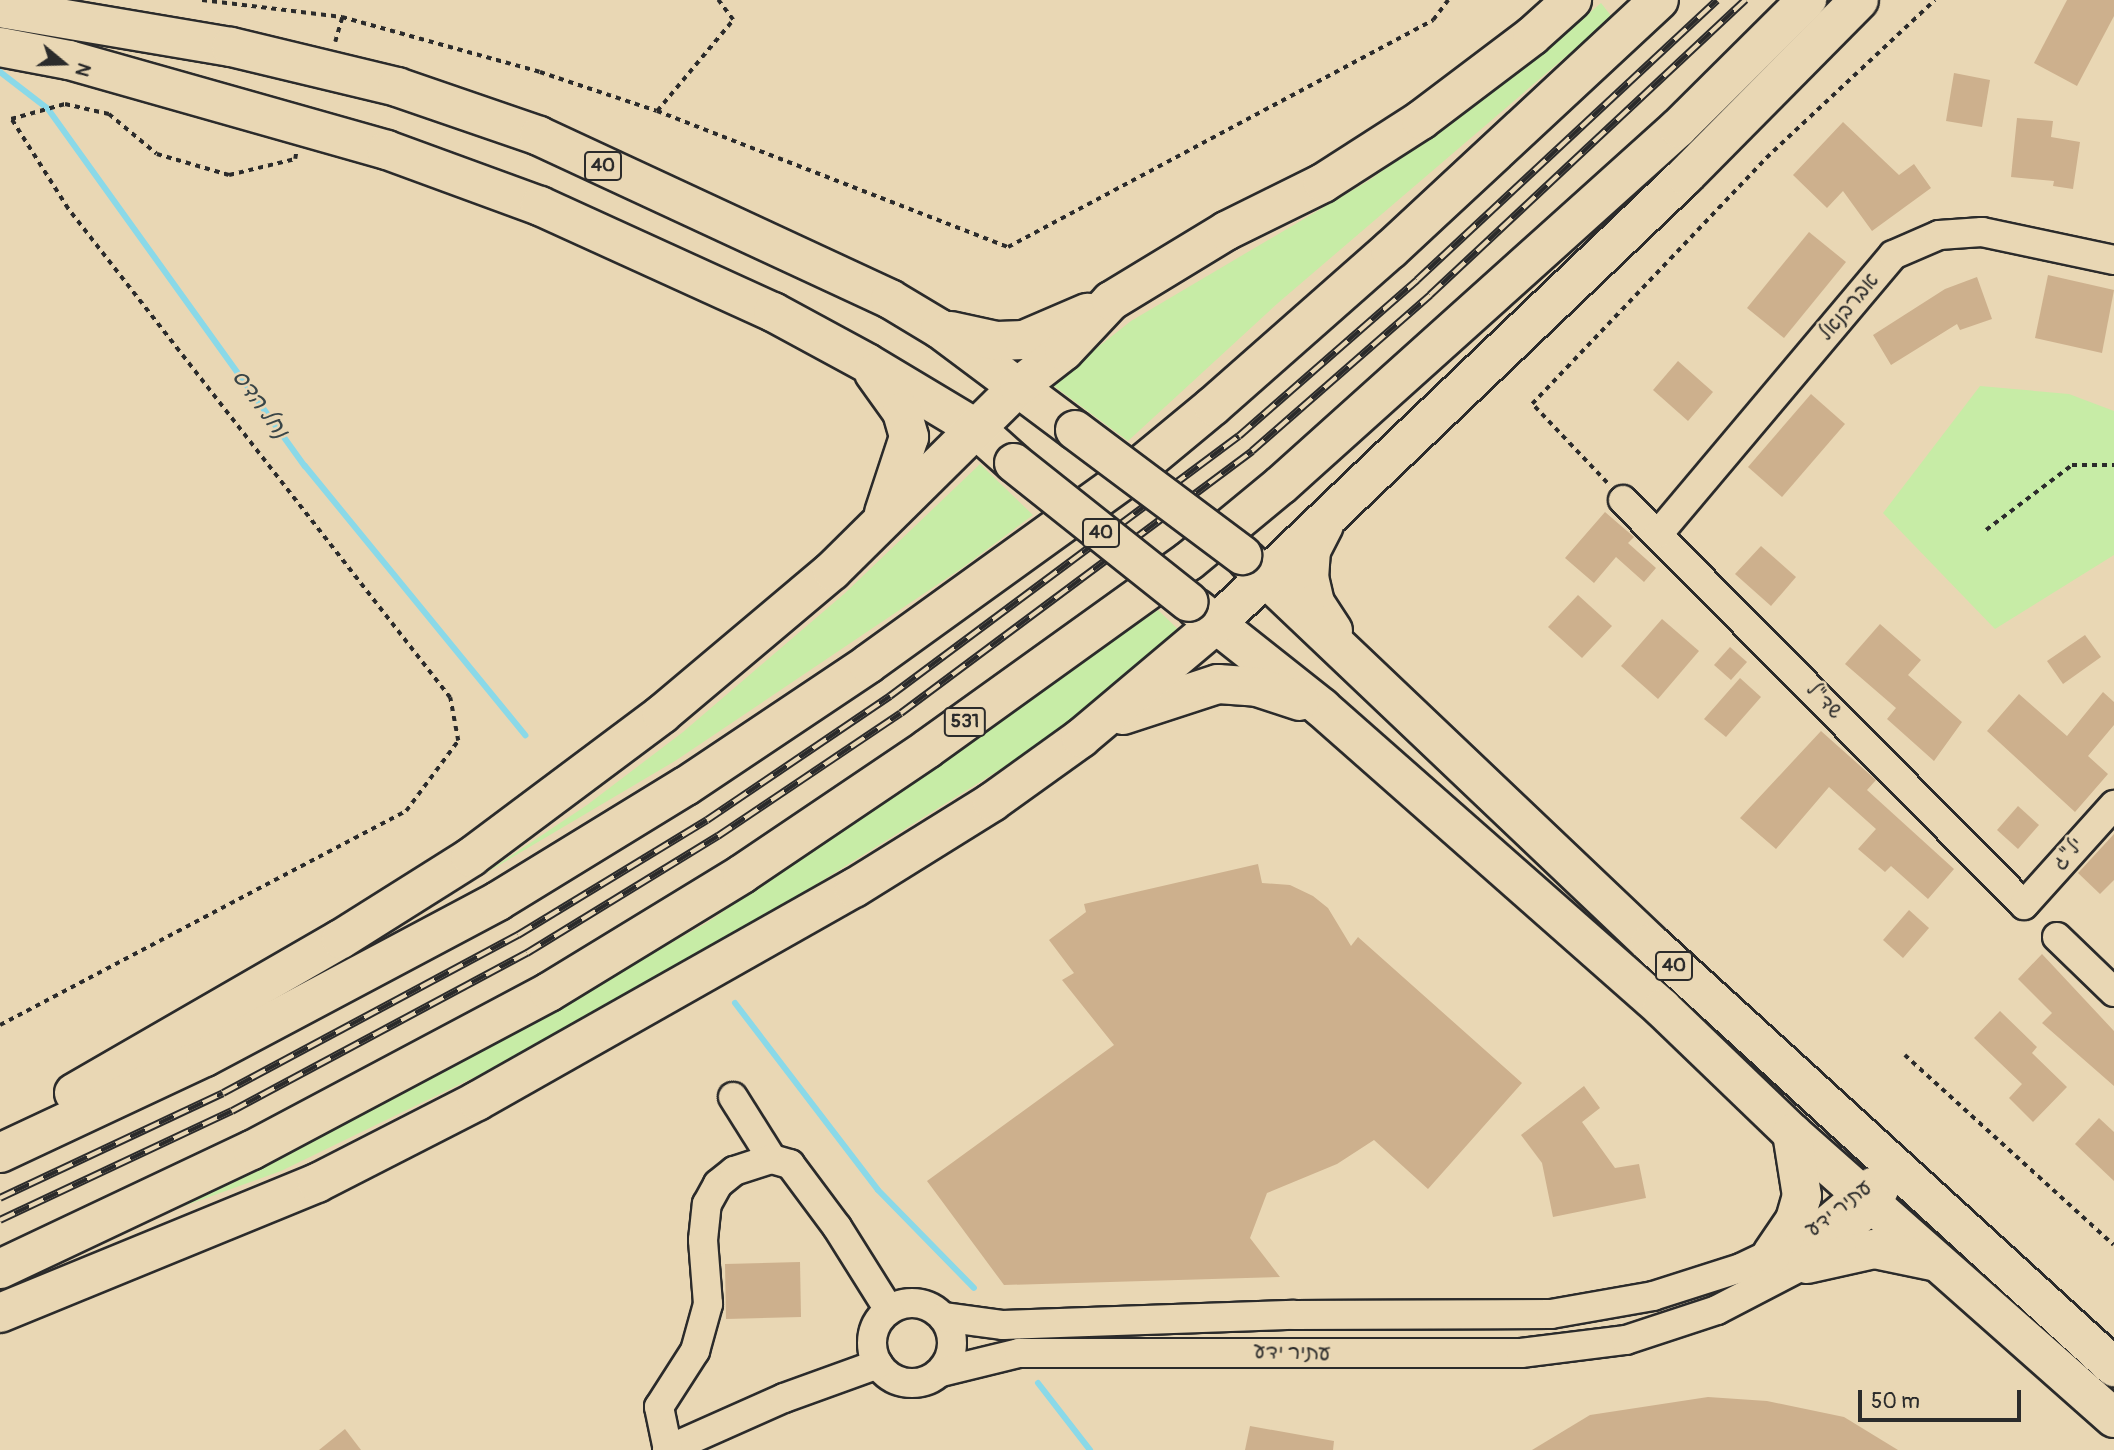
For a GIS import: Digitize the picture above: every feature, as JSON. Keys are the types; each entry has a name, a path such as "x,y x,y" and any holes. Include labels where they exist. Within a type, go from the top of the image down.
{"highway":[{"path":"940,329 996,341 1024,340 1111,302 1226,231 1323,183 1421,120 1572,0"},
{"path":"0,1153 205,1057 498,901 686,786 868,664 1126,478 1213,406 1390,250 1659,0"},
{"name":"531","path":"0,1269 252,1150 549,992 742,874 927,750 1189,561 1281,485 1678,128 1807,0"},
{"path":"1081,738 1202,613 1253,566 1326,520 1685,176 1859,0"},
{"name":"40","path":"0,8 230,47 397,87 539,136 890,299 940,329 1019,386 1253,566 1421,729 2114,1367"},
{"name":"40","path":"0,47 69,60 387,150 540,206 773,312 867,363 975,428 1014,463 1322,708 1662,1008 1792,1133 1868,1197 2114,1418"},
{"path":"0,1134 341,939 471,857 734,655 880,523 1019,386 1064,351 1111,302"},
{"path":"867,363 902,412 908,437 880,523"},
{"path":"1326,520 1311,550 1309,578 1315,603 1332,629 1421,729"},
{"path":"0,1313 317,1183 477,1101 854,888 992,802 1081,738 1153,702 1218,684 1257,687 1322,708"},
{"path":"1792,1133 1802,1196 1789,1259 1874,1249 1914,1253 1943,1264"}],"street":[{"name":"אברבנאל","path":"1658,533 1893,255 1939,235 1982,232 2114,260"},
{"name":"שד\"ל","path":"1623,500 2024,905"},
{"name":"יל\"ג","path":"2024,905 2114,805"},
{"path":"2057,937 2114,992"},
{"path":"733,1097 772,1159"},
{"path":"878,1364 784,1398 667,1450 659,1407 695,1351 708,1304 703,1240 707,1204 718,1184 734,1171 772,1159 790,1164 837,1227 889,1310"},
{"name":"עתיר ידע","path":"941,1372 1018,1353 1554,1351 1626,1340 1680,1324 1789,1259 1805,1237 1868,1197 1895,1168"},
{"name":"עתיר ידע","path":"943,1317 1003,1325 1294,1315 1551,1314 1653,1296 1789,1259"},
{"path":"911,1302 934,1309 943,1317 953,1339 948,1362 941,1372 931,1379 908,1383 886,1374 873,1353 874,1329 889,1310 911,1302"}],"path":[{"path":"202,0 342,17 540,72 657,111 1008,247 1433,20 1448,0"},
{"path":"657,111 733,20 718,0"},
{"path":"1623,500 1532,404 1766,158 1936,0"},
{"path":"335,44 342,17"},
{"path":"0,1025 406,811 458,741 450,698 68,209 11,119 65,104 109,114 157,154 229,175 295,159 298,150"},
{"path":"1986,530 2072,465 2114,465"},
{"path":"1905,1055 2114,1245"}],"green space":[{"path":"1601,3 1612,17 1278,303 1128,441 1051,384 1131,321 1368,181 1520,72"},
{"path":"1980,386 2069,394 2114,411 2114,555 1995,629 1883,513"},
{"path":"980,464 1033,515 962,568 675,761 479,877 587,805 683,732 844,594"},
{"path":"1158,610 1183,634 1052,737 783,905 483,1073 281,1171 129,1226 245,1176 472,1056 708,922"}],"building":[{"path":"2067,0 2114,0 2114,16 2077,86 2034,63"},
{"path":"1954,73 1990,80 1982,127 1946,121"},
{"path":"2017,118 2053,121 2051,137 2080,142 2073,189 2053,186 2054,181 2011,177"},
{"path":"1843,122 1899,175 1914,164 1931,188 1872,231 1843,191 1827,208 1793,175"},
{"path":"1809,232 1846,262 1784,338 1747,308"},
{"path":"2048,275 2114,290 2102,353 2035,338"},
{"path":"1977,277 1992,319 1960,330 1957,324 1891,365 1873,335 1945,289"},
{"path":"1678,361 1713,392 1688,421 1653,390"},
{"path":"1811,394 1845,424 1782,497 1748,467"},
{"path":"1605,512 1634,537 1628,543 1656,568 1644,582 1616,557 1594,583 1565,558"},
{"path":"1761,546 1796,577 1771,606 1735,574"},
{"path":"1578,595 1612,626 1582,658 1548,627"},
{"path":"1662,619 1699,651 1658,699 1621,666"},
{"path":"1880,624 1921,660 1908,675 1962,722 1934,761 1887,719 1896,708 1845,664"},
{"path":"2085,635 2101,657 2063,684 2047,661"},
{"path":"1730,647 1747,662 1731,680 1714,665"},
{"path":"1740,678 1761,697 1726,737 1704,719"},
{"path":"2103,692 2114,702 2114,725 2088,756 2108,774 2075,812 1987,731 2019,694 2067,736"},
{"path":"1821,731 1876,780 1867,790 1954,869 1928,899 1891,866 1885,872 1858,849 1876,829 1829,787 1776,849 1740,818"},
{"path":"2018,806 2039,825 2018,849 1997,830"},
{"path":"2114,834 2114,880 2100,894 2078,873"},
{"path":"1258,864 1262,883 1290,885 1313,896 1328,908 1351,946 1358,937 1522,1083 1428,1189 1374,1140 1337,1164 1267,1193 1250,1238 1280,1277 1004,1285 927,1181 1114,1045 1062,980 1074,973 1049,940 1086,912 1084,904"},
{"path":"1909,910 1929,928 1903,958 1883,940"},
{"path":"2042,954 2114,1031 2114,1086 2042,1023 2052,1013 2018,979"},
{"path":"2000,1011 2037,1047 2032,1053 2067,1087 2033,1122 2009,1098 2022,1084 1974,1038"},
{"path":"1584,1086 1600,1108 1582,1122 1615,1168 1639,1164 1646,1198 1553,1217 1542,1163 1521,1135"},
{"path":"2099,1118 2114,1132 2114,1181 2075,1144"},
{"path":"800,1262 801,1317 726,1319 725,1264"},
{"path":"1708,1397 1767,1401 1844,1417 1898,1450 1532,1450 1590,1415"},
{"path":"1250,1426 1334,1441 1333,1450 1245,1450"},
{"path":"345,1429 361,1450 319,1450"}],"waterway":[{"name":"נחל הדס","path":"0,72 48,109 305,466 525,735"},
{"path":"735,1003 878,1190 974,1288"},
{"path":"1038,1383 1090,1450"}],"railway":[{"path":"0,1198 223,1093 518,935 707,820 890,696 1239,436 1417,280 1717,0"},
{"path":"0,1220 232,1111 527,953 718,836 901,713 1252,451 1430,295 1745,0"}]}
